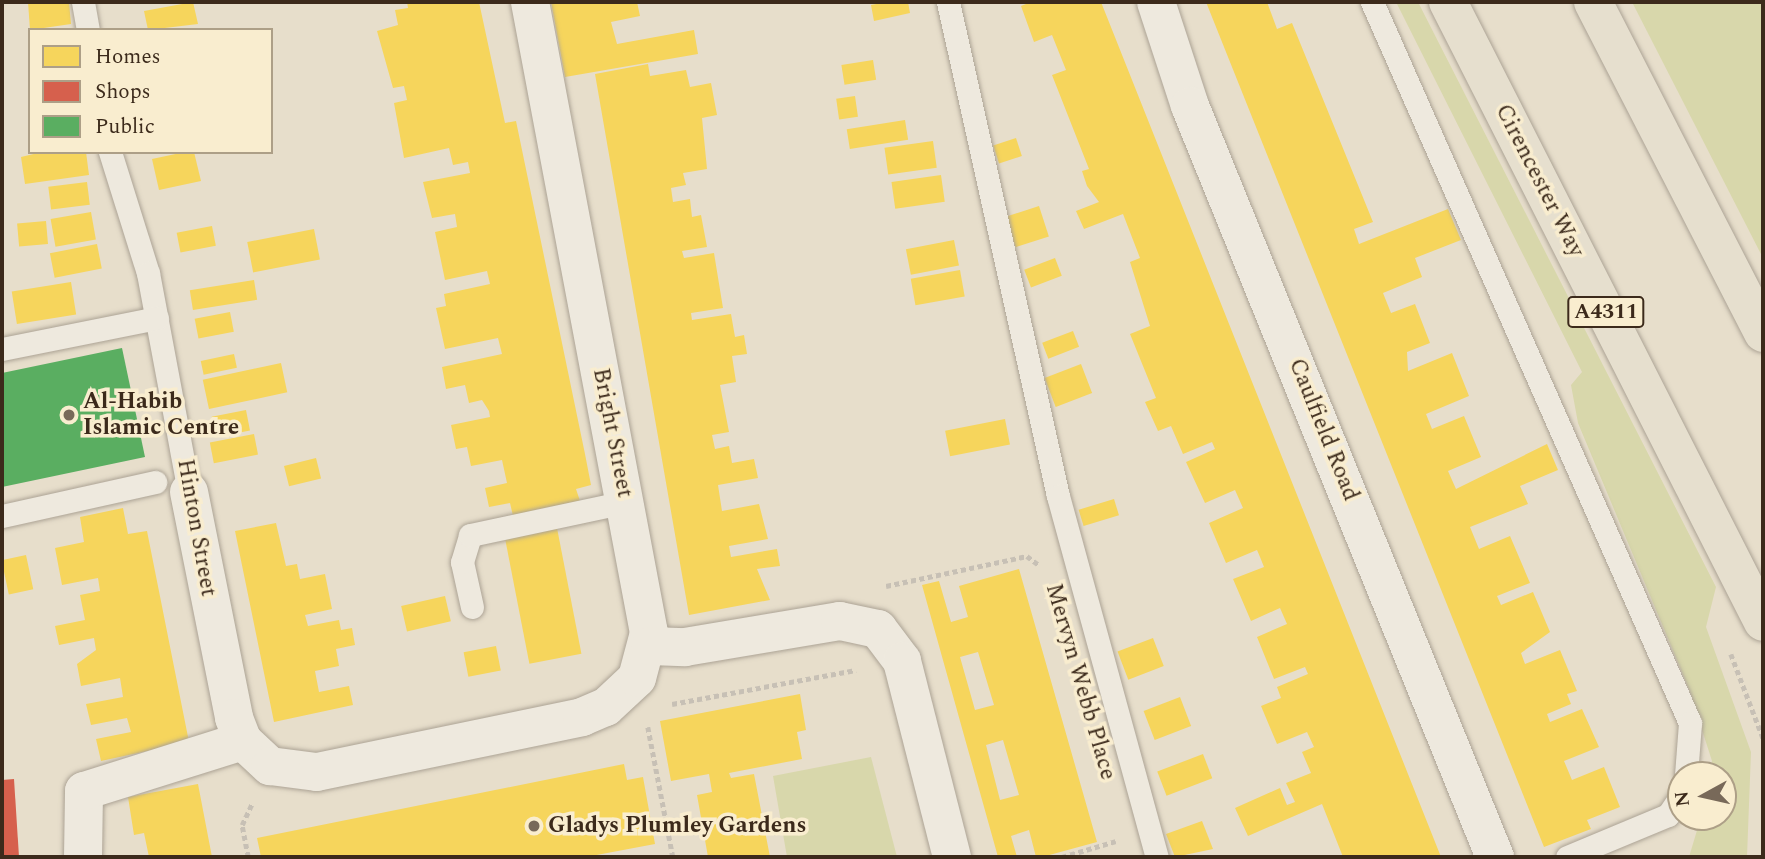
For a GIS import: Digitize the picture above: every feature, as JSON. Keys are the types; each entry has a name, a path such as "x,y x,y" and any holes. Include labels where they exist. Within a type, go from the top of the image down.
{"main road":[{"name":"Cirencester Way","path":"1448,2 1762,619"},
{"path":"1593,2 1763,333"}],"street":[{"name":"Bright Street","path":"530,2 650,646"},
{"name":"Caulfield Road","path":"1156,2 1239,231 1495,857"},
{"name":"Hinton Street","path":"172,487 226,690 257,753"},
{"path":"83,857 84,791 257,753 317,772 582,716 636,699 650,646 851,620 888,637 902,662 952,857"}],"lane":[{"path":"83,2 88,28"},
{"path":"948,2 1058,496 1157,857"},
{"path":"1372,2 1689,723 1687,761"},
{"name":"Hinton Street","path":"111,154 157,318 172,487"},
{"path":"2,349 157,318"},
{"path":"2,516 172,487"},
{"path":"472,607 462,562 470,535 625,502"},
{"path":"1567,857 1667,815"}],"path":[{"name":"Mervyn Webb Place","path":"931,583 930,577 1027,556 1050,573"},
{"path":"1762,619 1722,634 1763,738"},
{"path":"673,857 636,699 902,662"},
{"path":"248,857 242,825 257,753"},
{"path":"1062,857 1124,839 1126,848"}],"green space":[{"path":"1396,2 1418,2 1716,587 1706,627 1751,752 1747,857 1689,857 1697,831 1737,831 1737,761 1712,761 1689,689 1578,423 1571,385 1582,372"},
{"path":"1632,2 1763,2 1763,258"},
{"path":"871,757 897,857 787,857 773,776"}],"building: Homes":[{"path":"28,2 69,2 71,24 30,28"},
{"path":"193,2 198,24 148,28 144,11"},
{"path":"407,2 479,2 505,123 516,121 585,454 591,485 576,489 580,501 513,516 510,503 489,507 485,488 507,483 502,460 471,466 467,447 456,449 451,425 490,417 489,411 482,400 469,403 465,385 446,389 442,367 502,354 498,338 445,349 436,308 446,306 444,294 490,284 487,271 445,280 435,232 457,227 455,214 432,218 423,182 470,173 468,162 453,165 449,148 404,158 394,103 407,100 404,86 393,88 377,31 398,25 395,10 408,8"},
{"path":"551,2 637,2 640,16 611,22 617,44 694,30 698,54 565,77"},
{"path":"908,2 910,13 874,21 871,5"},
{"path":"1031,2 1101,2 1441,857 1343,857 1322,804 1248,836 1235,808 1280,788 1287,805 1295,802 1286,783 1311,773 1302,752 1314,747 1307,732 1277,744 1261,706 1281,698 1277,687 1308,674 1305,667 1274,679 1257,637 1287,624 1280,608 1251,621 1233,579 1264,567 1260,557 1257,550 1226,563 1209,523 1243,508 1235,490 1205,503 1186,462 1215,449 1212,442 1183,454 1171,426 1158,431 1145,402 1156,398 1130,334 1150,326 1130,262 1140,258 1123,214 1084,229 1076,211 1099,202 1087,186 1082,171 1089,169 1052,75 1066,70 1052,35 1034,42 1021,6"},
{"path":"1206,2 1267,2 1277,29 1292,23 1373,222 1354,229 1359,244 1448,209 1461,240 1415,258 1422,277 1383,293 1391,313 1415,304 1430,343 1407,352 1408,371 1452,353 1469,396 1426,414 1432,429 1464,416 1481,457 1448,471 1456,489 1547,444 1558,470 1520,486 1528,504 1470,527 1479,549 1510,536 1530,583 1497,596 1501,605 1533,592 1550,632 1521,653 1525,664 1560,650 1577,691 1567,694 1571,704 1547,714 1550,722 1582,709 1599,747 1564,761 1572,780 1604,767 1620,807 1587,820 1591,829 1544,847"},
{"path":"873,60 876,80 845,85 841,65"},
{"path":"648,64 650,76 686,70 690,87 711,83 717,115 702,118 707,169 683,173 686,185 671,188 673,202 690,199 692,217 701,215 707,247 682,251 684,258 714,253 723,308 691,313 692,320 731,314 735,337 744,335 747,354 732,356 736,382 720,385 729,432 712,435 715,449 729,446 732,463 754,459 758,478 718,485 722,511 759,504 768,539 729,546 731,557 777,549 780,566 757,569 770,600 689,615 595,74"},
{"path":"855,96 858,117 839,119 836,99"},
{"path":"905,120 908,140 850,149 847,129"},
{"path":"1016,138 1022,156 999,163 993,145"},
{"path":"933,141 937,168 888,175 884,148"},
{"path":"34,154 86,154 89,175 25,184 21,157"},
{"path":"176,154 194,154 201,181 159,190 152,159"},
{"path":"941,175 945,202 895,209 891,182"},
{"path":"87,182 90,205 51,210 48,187"},
{"path":"1039,206 1049,236 1016,247 1006,217"},
{"path":"91,212 96,240 55,247 51,219"},
{"path":"46,221 48,244 19,246 17,224"},
{"path":"212,226 216,246 180,253 177,233"},
{"path":"314,229 320,259 253,272 247,242"},
{"path":"954,240 959,266 911,275 906,249"},
{"path":"97,244 102,269 55,278 50,253"},
{"path":"1055,258 1062,276 1031,288 1024,270"},
{"path":"960,270 965,297 915,305 911,279"},
{"path":"254,280 257,300 193,310 190,290"},
{"path":"71,282 76,315 17,324 12,291"},
{"path":"230,312 234,332 198,339 195,319"},
{"path":"1073,331 1079,347 1048,359 1042,343"},
{"path":"234,354 237,368 204,375 201,361"},
{"path":"281,363 287,392 209,409 203,380"},
{"path":"1081,364 1092,393 1056,407 1045,378"},
{"path":"246,410 250,431 216,437 212,417"},
{"path":"1005,419 1010,445 950,456 945,431"},
{"path":"254,434 258,455 214,463 210,443"},
{"path":"316,458 321,478 289,486 284,466"},
{"path":"1114,499 1119,515 1084,526 1079,510"},
{"path":"123,508 128,534 147,531 189,742 101,761 96,739 131,732 127,718 91,725 86,704 123,697 120,678 81,686 77,664 96,650 94,638 59,645 55,626 85,620 80,595 100,591 98,578 62,585 55,548 84,542 80,517"},
{"path":"276,523 286,566 297,564 300,579 325,574 332,609 305,615 308,626 339,620 341,630 352,628 355,645 336,649 339,666 315,671 319,692 349,686 353,705 274,722 235,531"},
{"path":"557,528 581,654 529,664 505,538"},
{"path":"26,555 33,589 9,594 2,560"},
{"path":"1019,569 1097,842 1036,857 1029,830 1011,836 1017,857 998,857 922,585 939,581 951,622 968,617 959,586","holes":["978,652 994,705 975,710 960,657","1003,740 1019,795 1000,800 986,745"]},
{"path":"445,596 451,621 407,631 401,606"},
{"path":"1153,638 1164,666 1128,680 1118,652"},
{"path":"496,646 501,671 468,677 464,652"},
{"path":"800,694 806,730 797,732 802,759 729,773 731,778 754,774 770,857 708,857 697,795 712,792 709,774 671,781 660,721"},
{"path":"1180,697 1191,726 1155,740 1144,711"},
{"path":"1203,754 1212,778 1167,796 1157,772"},
{"name":"Gladys Plumley Gardens","path":"624,764 627,780 643,777 655,844 586,857 261,857 257,838"},
{"path":"198,784 212,857 149,857 144,833 134,835 128,797"},
{"path":"1202,821 1213,849 1175,857 1166,834"}],"building: Shops":[{"path":"14,779 19,857 2,857 2,780"}],"building: Public":[{"name":"Al-Habib Islamic Centre","path":"122,348 145,457 2,487 2,373"}],"place":[{"name":"Al-Habib Islamic Centre","path":"69,415"},
{"name":"Gladys Plumley Gardens","path":"534,826"}]}
